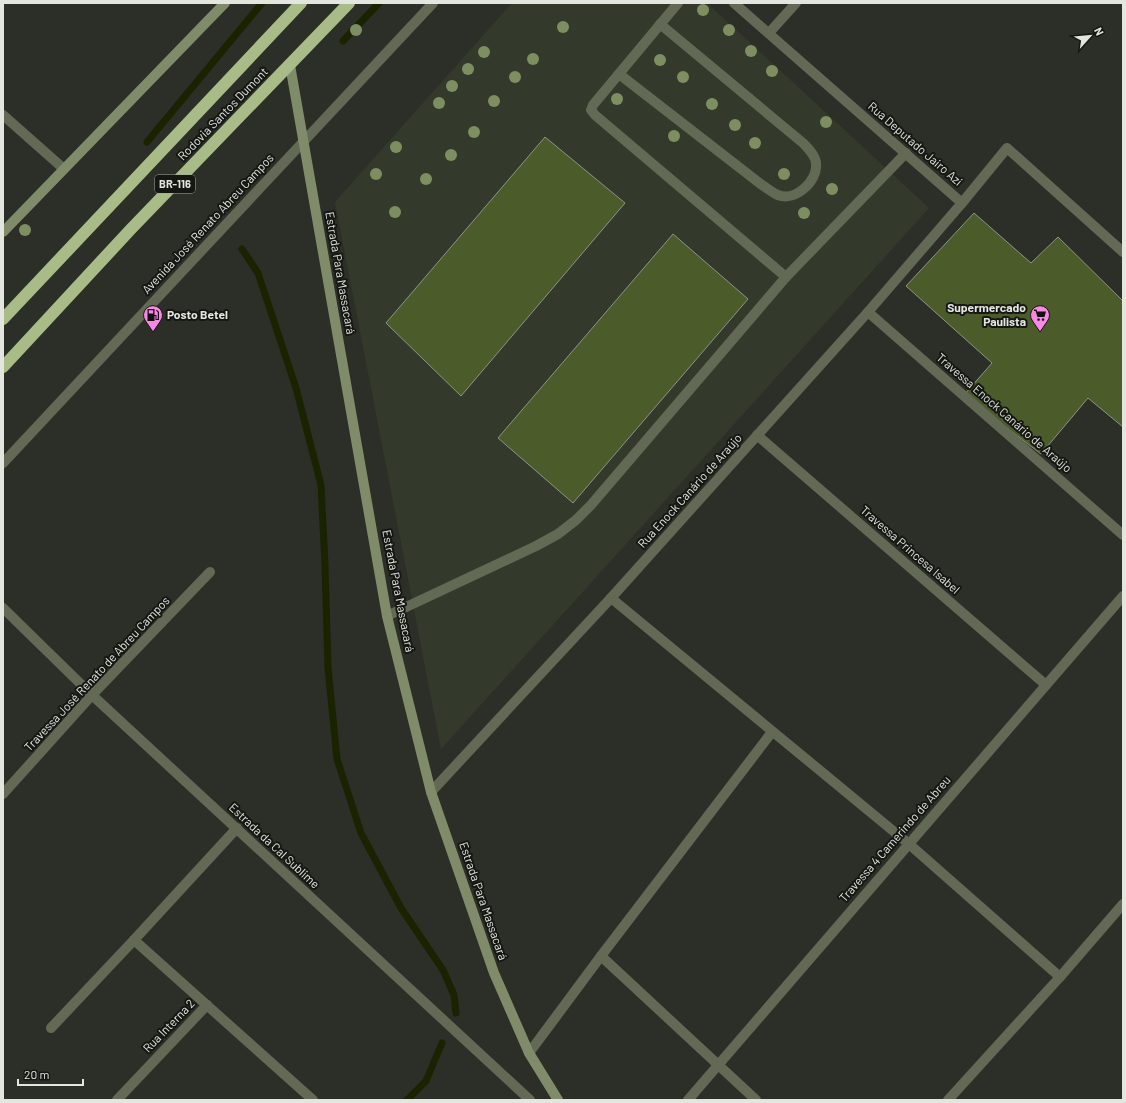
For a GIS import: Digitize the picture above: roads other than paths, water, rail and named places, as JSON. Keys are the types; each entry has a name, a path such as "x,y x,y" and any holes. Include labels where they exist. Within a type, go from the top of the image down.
{"highway":[{"name":"Rodovia Santos Dumont","path":"3,319 302,3"},
{"name":"Rodovia Santos Dumont","path":"3,367 122,239 349,3"}],"main road":[{"path":"3,232 225,3"},
{"name":"Estrada Para Massacará","path":"290,64 387,616 431,792 494,973 529,1053 558,1100"}],"street":[{"name":"Avenida José Renato Abreu Campos","path":"3,463 433,3"},
{"path":"678,3 618,74 593,105 591,110 786,277"},
{"name":"Rua Deputado Jairo Azi","path":"734,3 906,152 962,203 1007,148 1123,252"},
{"path":"769,33 796,3"},
{"path":"618,74 762,185 778,195 786,196 797,194 811,183 816,172 817,163 811,151 660,24"},
{"path":"3,115 64,169"},
{"path":"387,616 536,546 558,534 576,520 596,499 786,277 906,152"},
{"name":"Rua Enock Canário de Araújo","path":"431,792 611,598 868,312 962,203"},
{"name":"Travessa Enock Canário de Araújo","path":"868,312 1123,535"},
{"name":"Travessa Princesa Isabel","path":"757,435 1046,685"},
{"name":"Travessa José Renato de Abreu Campos","path":"3,794 92,695 210,572"},
{"name":"Travessa 4 Camerindo de Abreu","path":"688,1100 1123,596"},
{"path":"611,598 909,844 1060,977"},
{"name":"Estrada da Cal Sublime","path":"3,608 92,695 530,1100"},
{"path":"529,1053 772,732"},
{"path":"52,1028 237,828"},
{"path":"948,1100 1060,977 1123,904"},
{"path":"134,940 313,1100"},
{"path":"601,956 756,1100"},
{"name":"Rua Interna 2","path":"117,1100 207,1005"}],"waterway":[{"path":"147,142 262,3"},
{"path":"343,41 379,3"},
{"path":"242,249 258,273 296,388 321,485 328,668 337,759 361,833 401,908 443,970 454,995 456,1013"},
{"path":"407,1100 426,1081 442,1043"}],"place":[{"name":"Posto Betel","path":"153,332"},
{"name":"Supermercado Paulista","path":"1040,332"}]}
